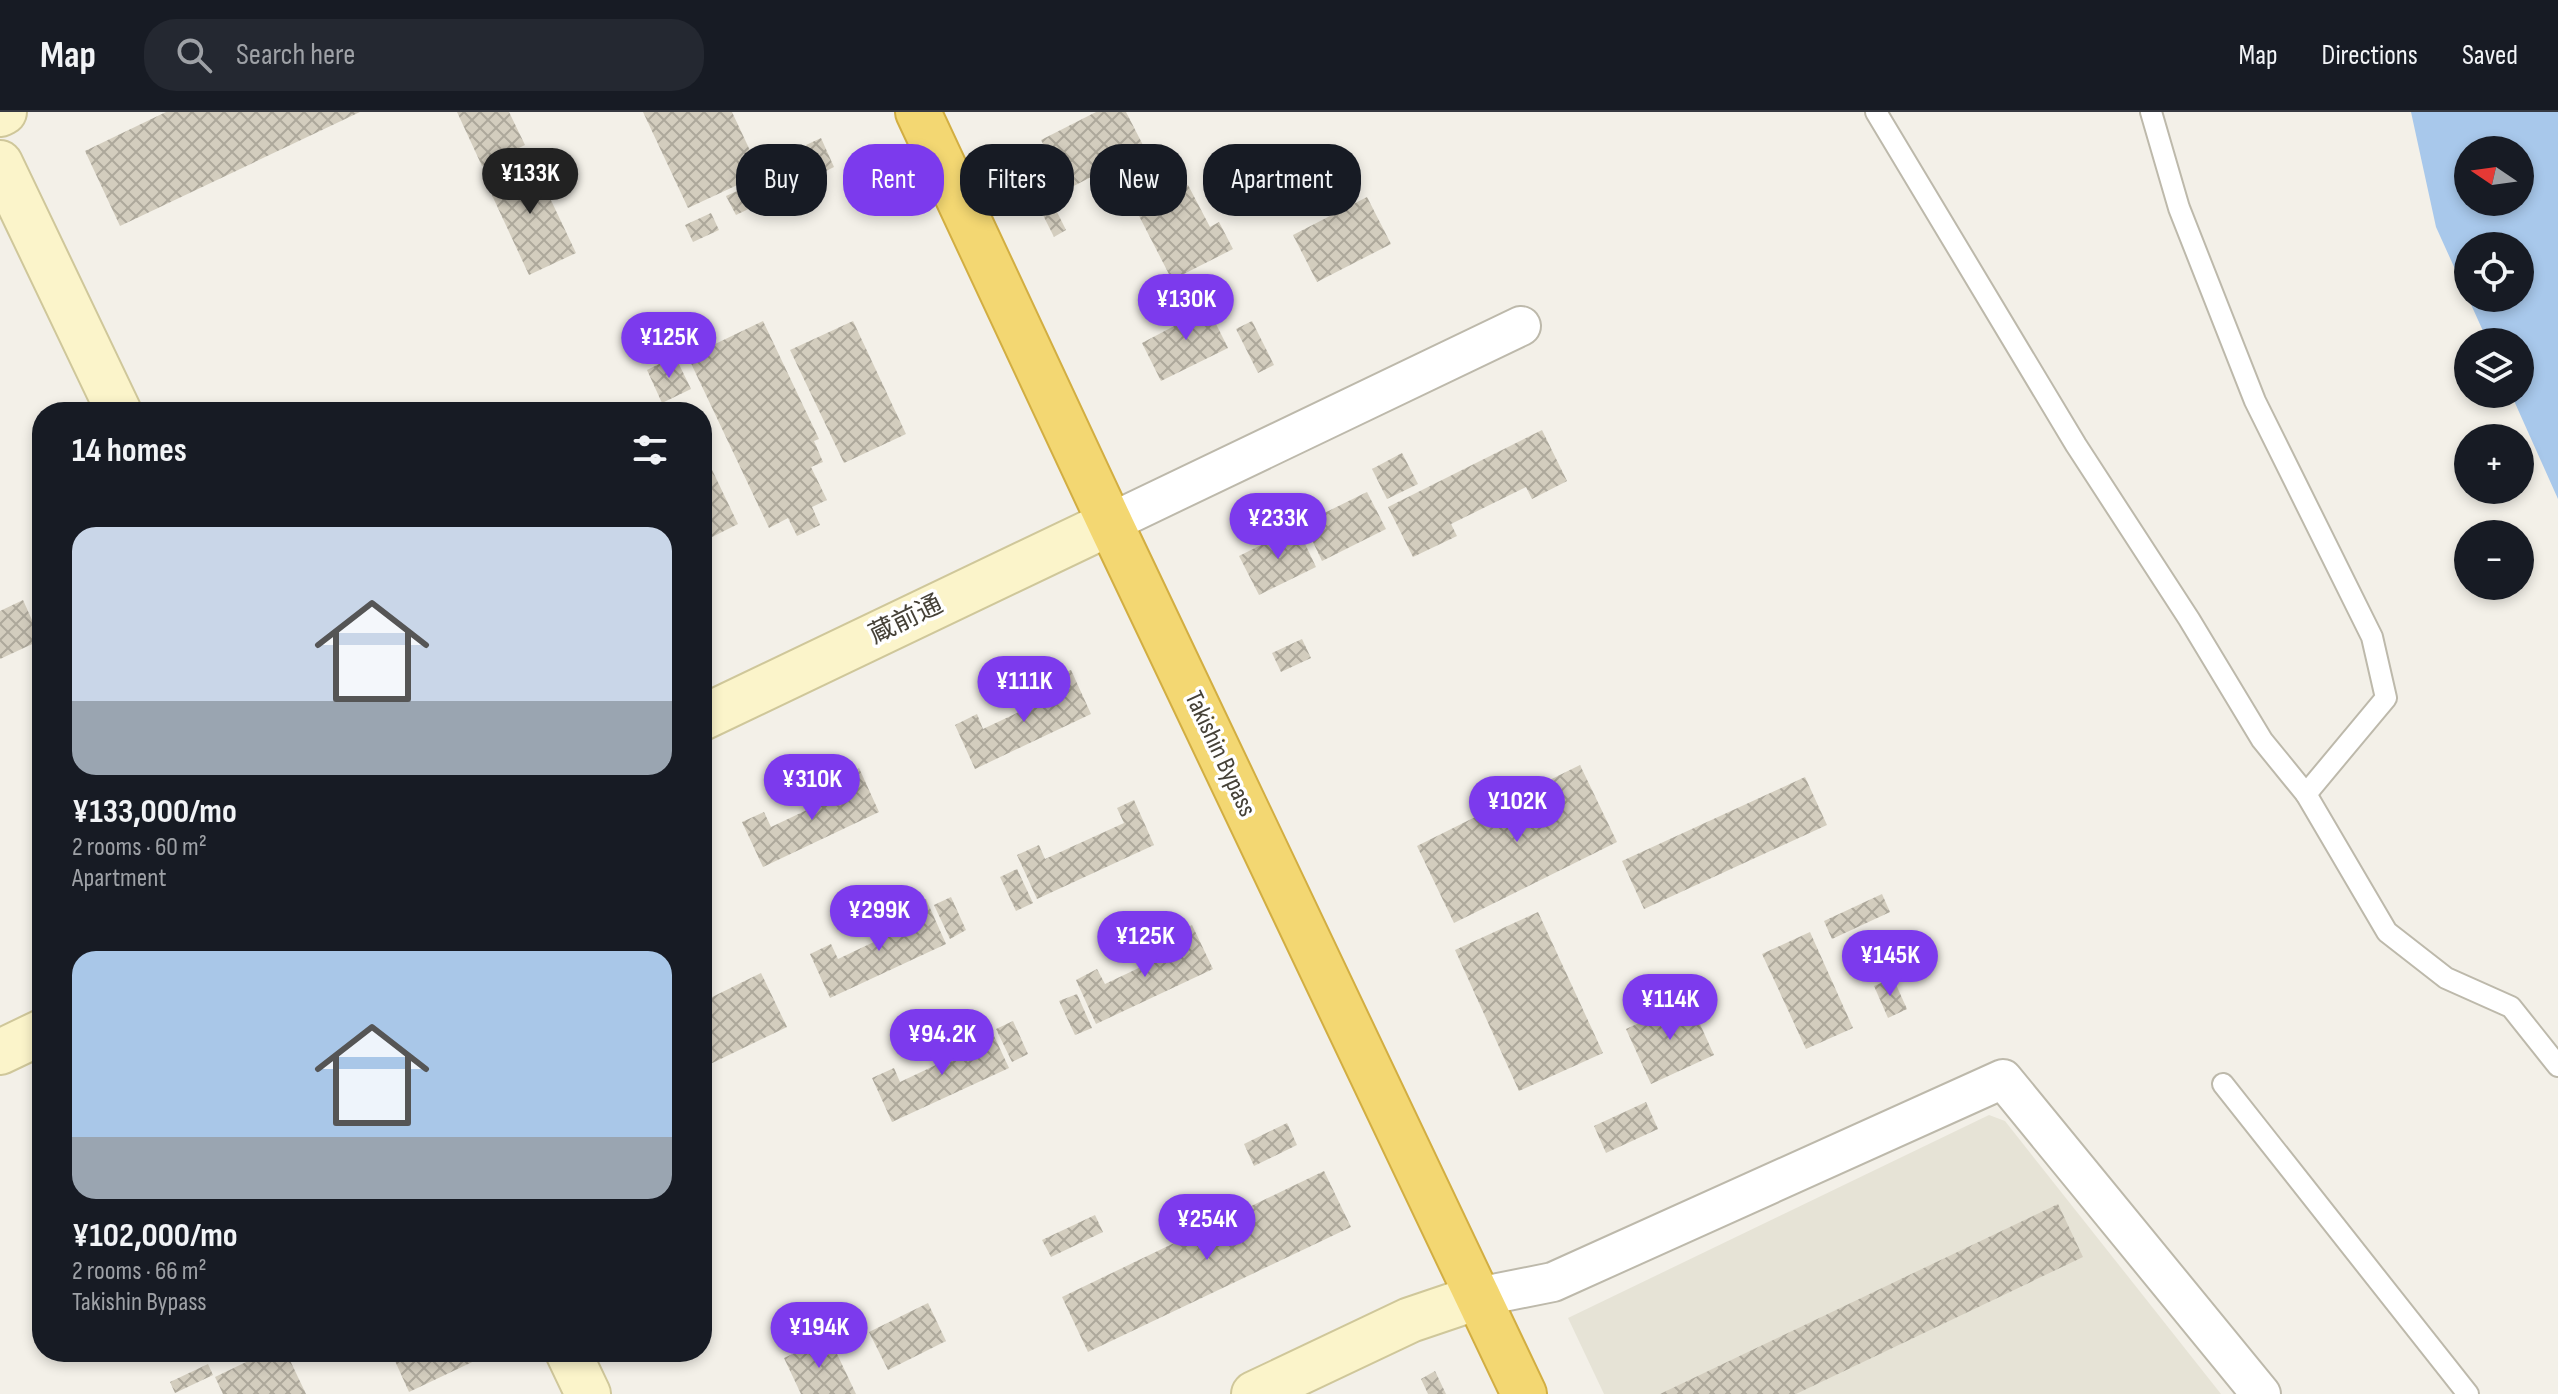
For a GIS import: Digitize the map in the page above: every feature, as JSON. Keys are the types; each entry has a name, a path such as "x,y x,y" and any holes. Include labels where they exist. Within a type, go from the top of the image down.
{"highway":[{"name":"Takishin Bypass","path":"918,112 1524,1394"}],"street":[{"path":"0,163 114,402"},
{"path":"1110,523 1521,326"},
{"name":"蔵前通","path":"712,713 1110,523"},
{"path":"0,1052 32,1037"},
{"path":"1254,1394 1410,1320 1478,1297 1553,1282 2003,1079 2261,1394"},
{"path":"573,1362 588,1394"}],"lane":[{"path":"1876,112 2076,445 2189,619 2262,740 2306,794 2387,932 2446,978 2511,1007 2558,1066"},
{"path":"2151,112 2179,208 2255,401 2372,637 2383,683 2386,698 2306,794"},
{"path":"2223,1084 2468,1394"}],"shaded area":[{"path":"1989,1115 2005,1121 2221,1394 1604,1394 1568,1318"}],"water":[{"path":"2411,112 2558,112 2558,499 2534,445 2534,424 2524,424 2517,408 2534,408 2534,328 2482,328 2474,312 2534,312 2534,232 2454,232 2454,267 2436,227"}],"building":[{"path":"166,112 360,112 120,226 85,151"},
{"path":"457,112 509,112 525,145 482,166"},
{"path":"643,112 732,112 747,144 736,144 736,186 688,208"},
{"path":"1096,112 1126,112 1142,144 1090,144 1090,178 1074,186 1074,144 1043,144 1041,140"},
{"path":"821,138 824,144 808,144"},
{"path":"827,151 834,167 827,170"},
{"path":"530,156 576,253 529,275 484,178"},
{"path":"1187,186 1210,227 1219,222 1233,249 1172,280 1139,216 1187,216"},
{"path":"736,192 736,215 726,196"},
{"path":"1367,197 1391,244 1317,282 1293,235 1330,216 1361,216 1361,200"},
{"path":"711,213 719,230 693,242 685,225"},
{"path":"1044,216 1059,216 1066,230 1054,237"},
{"path":"1204,300 1228,348 1161,381 1142,343 1178,324 1174,315"},
{"path":"763,321 819,439 814,441 823,462 811,467 827,500 812,507 820,525 797,536 788,518 769,528 712,402 688,357"},
{"path":"853,321 906,434 844,463 790,350"},
{"path":"1252,321 1274,365 1258,373 1236,329"},
{"path":"675,356 691,389 662,402 647,370"},
{"path":"1542,430 1567,481 1532,499 1526,487 1451,524 1457,536 1413,557 1388,507"},
{"path":"1402,453 1418,484 1387,499 1372,469"},
{"path":"712,470 738,524 712,537"},
{"path":"1367,492 1386,529 1322,561 1304,523"},
{"path":"1297,527 1316,567 1259,595 1239,556"},
{"path":"23,600 32,620 32,644 0,659 0,611"},
{"path":"1302,639 1311,658 1281,672 1272,653"},
{"path":"1071,670 1091,714 975,769 955,725 977,714 983,729 1061,692 1055,677"},
{"path":"1580,765 1617,842 1454,923 1417,846"},
{"path":"859,768 879,812 763,867 742,822 764,812 771,827 849,790 843,776"},
{"path":"1805,777 1827,825 1644,909 1622,861"},
{"path":"1134,800 1154,845 1037,899 1017,855 1039,845 1045,859 1124,823 1117,808"},
{"path":"1017,869 1033,903 1016,911 1000,877"},
{"path":"1882,894 1890,912 1832,939 1824,921"},
{"path":"951,897 966,930 950,939 934,905"},
{"path":"926,899 946,944 830,998 810,954 831,944 838,959 916,922 910,907"},
{"path":"1538,912 1603,1053 1519,1091 1455,950"},
{"path":"1192,925 1213,969 1096,1024 1076,980 1097,969 1105,984 1183,947 1176,933"},
{"path":"1810,932 1853,1028 1806,1049 1762,954"},
{"path":"761,973 787,1027 712,1063 712,997"},
{"path":"1893,978 1907,1009 1888,1018 1874,986"},
{"path":"1077,994 1092,1028 1075,1035 1059,1001"},
{"path":"1689,1000 1714,1055 1651,1084 1626,1029"},
{"path":"1013,1021 1028,1054 1012,1062 996,1029"},
{"path":"988,1023 1009,1068 892,1122 872,1078 894,1068 900,1082 978,1045 972,1031"},
{"path":"1646,1102 1658,1129 1606,1153 1594,1126"},
{"path":"1287,1123 1297,1145 1254,1166 1244,1144"},
{"path":"1324,1171 1351,1227 1088,1352 1062,1297"},
{"path":"2058,1204 2083,1257 1796,1394 1660,1394"},
{"path":"1095,1215 1103,1232 1051,1257 1042,1240"},
{"path":"928,1303 946,1341 888,1370 869,1332"},
{"path":"829,1337 856,1394 801,1394 784,1358"},
{"path":"246,1362 291,1362 306,1394 223,1394 215,1377"},
{"path":"396,1362 472,1362 409,1392"},
{"path":"208,1364 213,1375 175,1393 170,1382"},
{"path":"1435,1371 1446,1394 1428,1394 1421,1379"}]}
